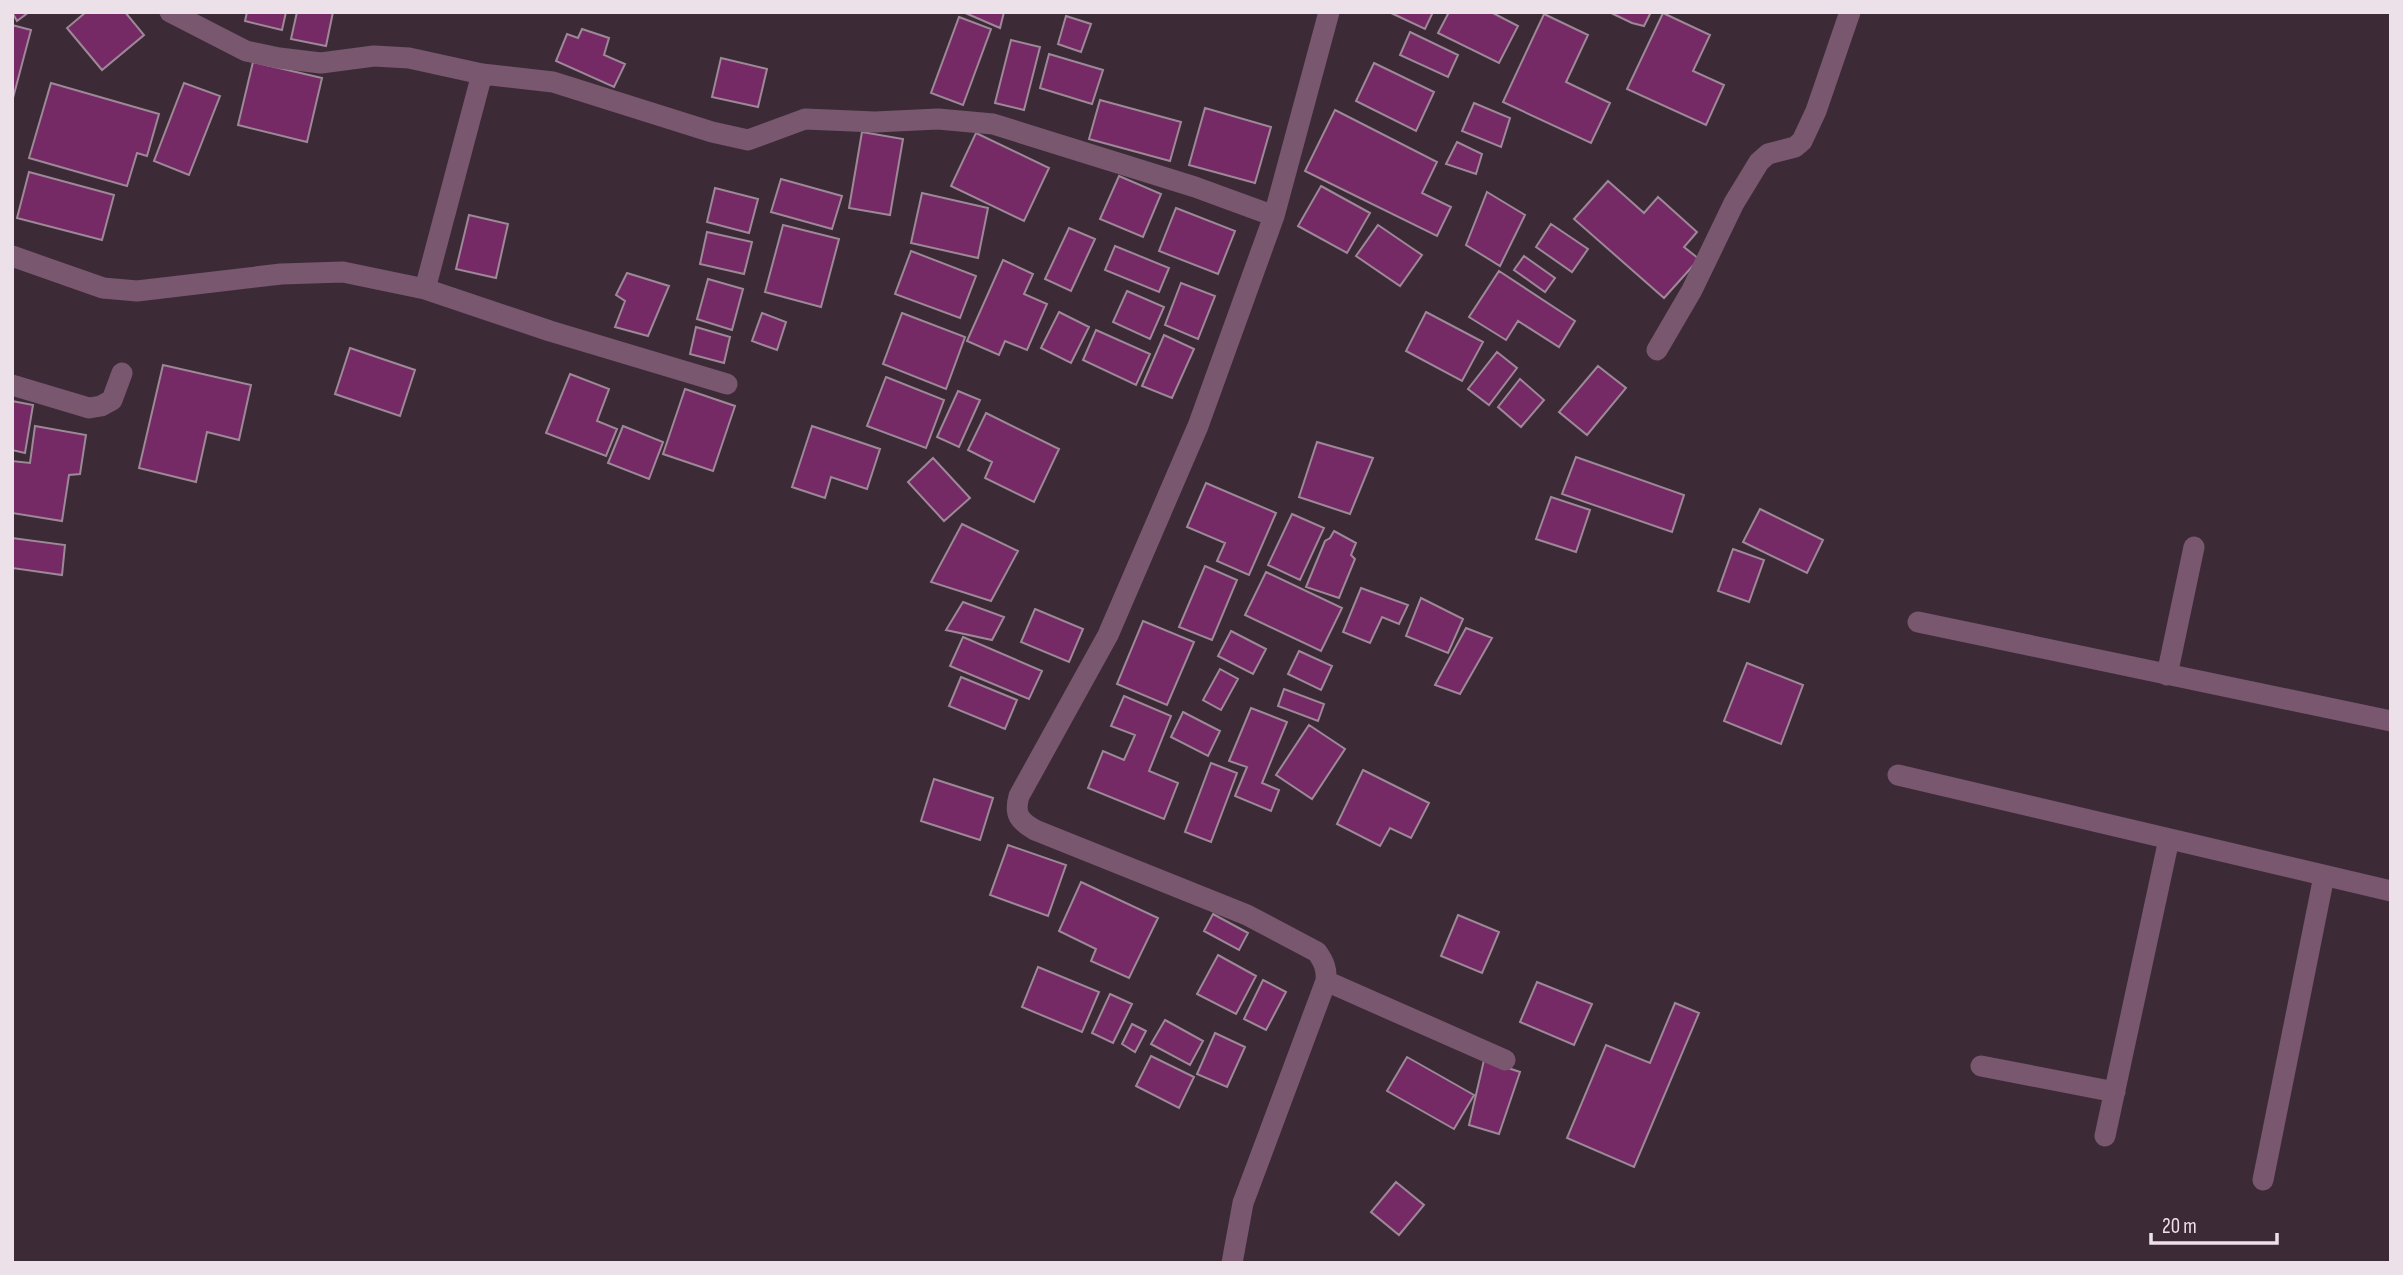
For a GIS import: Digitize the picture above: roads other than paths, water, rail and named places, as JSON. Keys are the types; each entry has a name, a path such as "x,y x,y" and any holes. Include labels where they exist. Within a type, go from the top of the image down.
{"street":[{"path":"170,12 246,51 321,63 374,56 410,58 482,74 552,82 712,132 748,140 805,119 875,122 938,119 993,124 1195,187 1274,216"},
{"path":"1233,1263 1243,1203 1326,981 1327,970 1317,952 1247,915 1035,830 1018,817 1016,807 1019,796 1108,635 1198,426 1274,216 1329,12"},
{"path":"1657,350 1692,290 1734,203 1759,162 1768,154 1794,147 1802,141 1816,111 1850,12"},
{"path":"425,289 482,74"},
{"path":"12,256 103,289 137,291 281,275 343,272 425,289 550,331 727,384"},
{"path":"12,385 89,408 112,400 122,373"},
{"path":"2167,675 2194,547"},
{"path":"1918,622 2391,722"},
{"path":"1898,775 2391,891"},
{"path":"2105,1136 2169,839"},
{"path":"2263,1181 2325,876"},
{"path":"1326,981 1506,1060"},
{"path":"1981,1066 2115,1092"}]}
